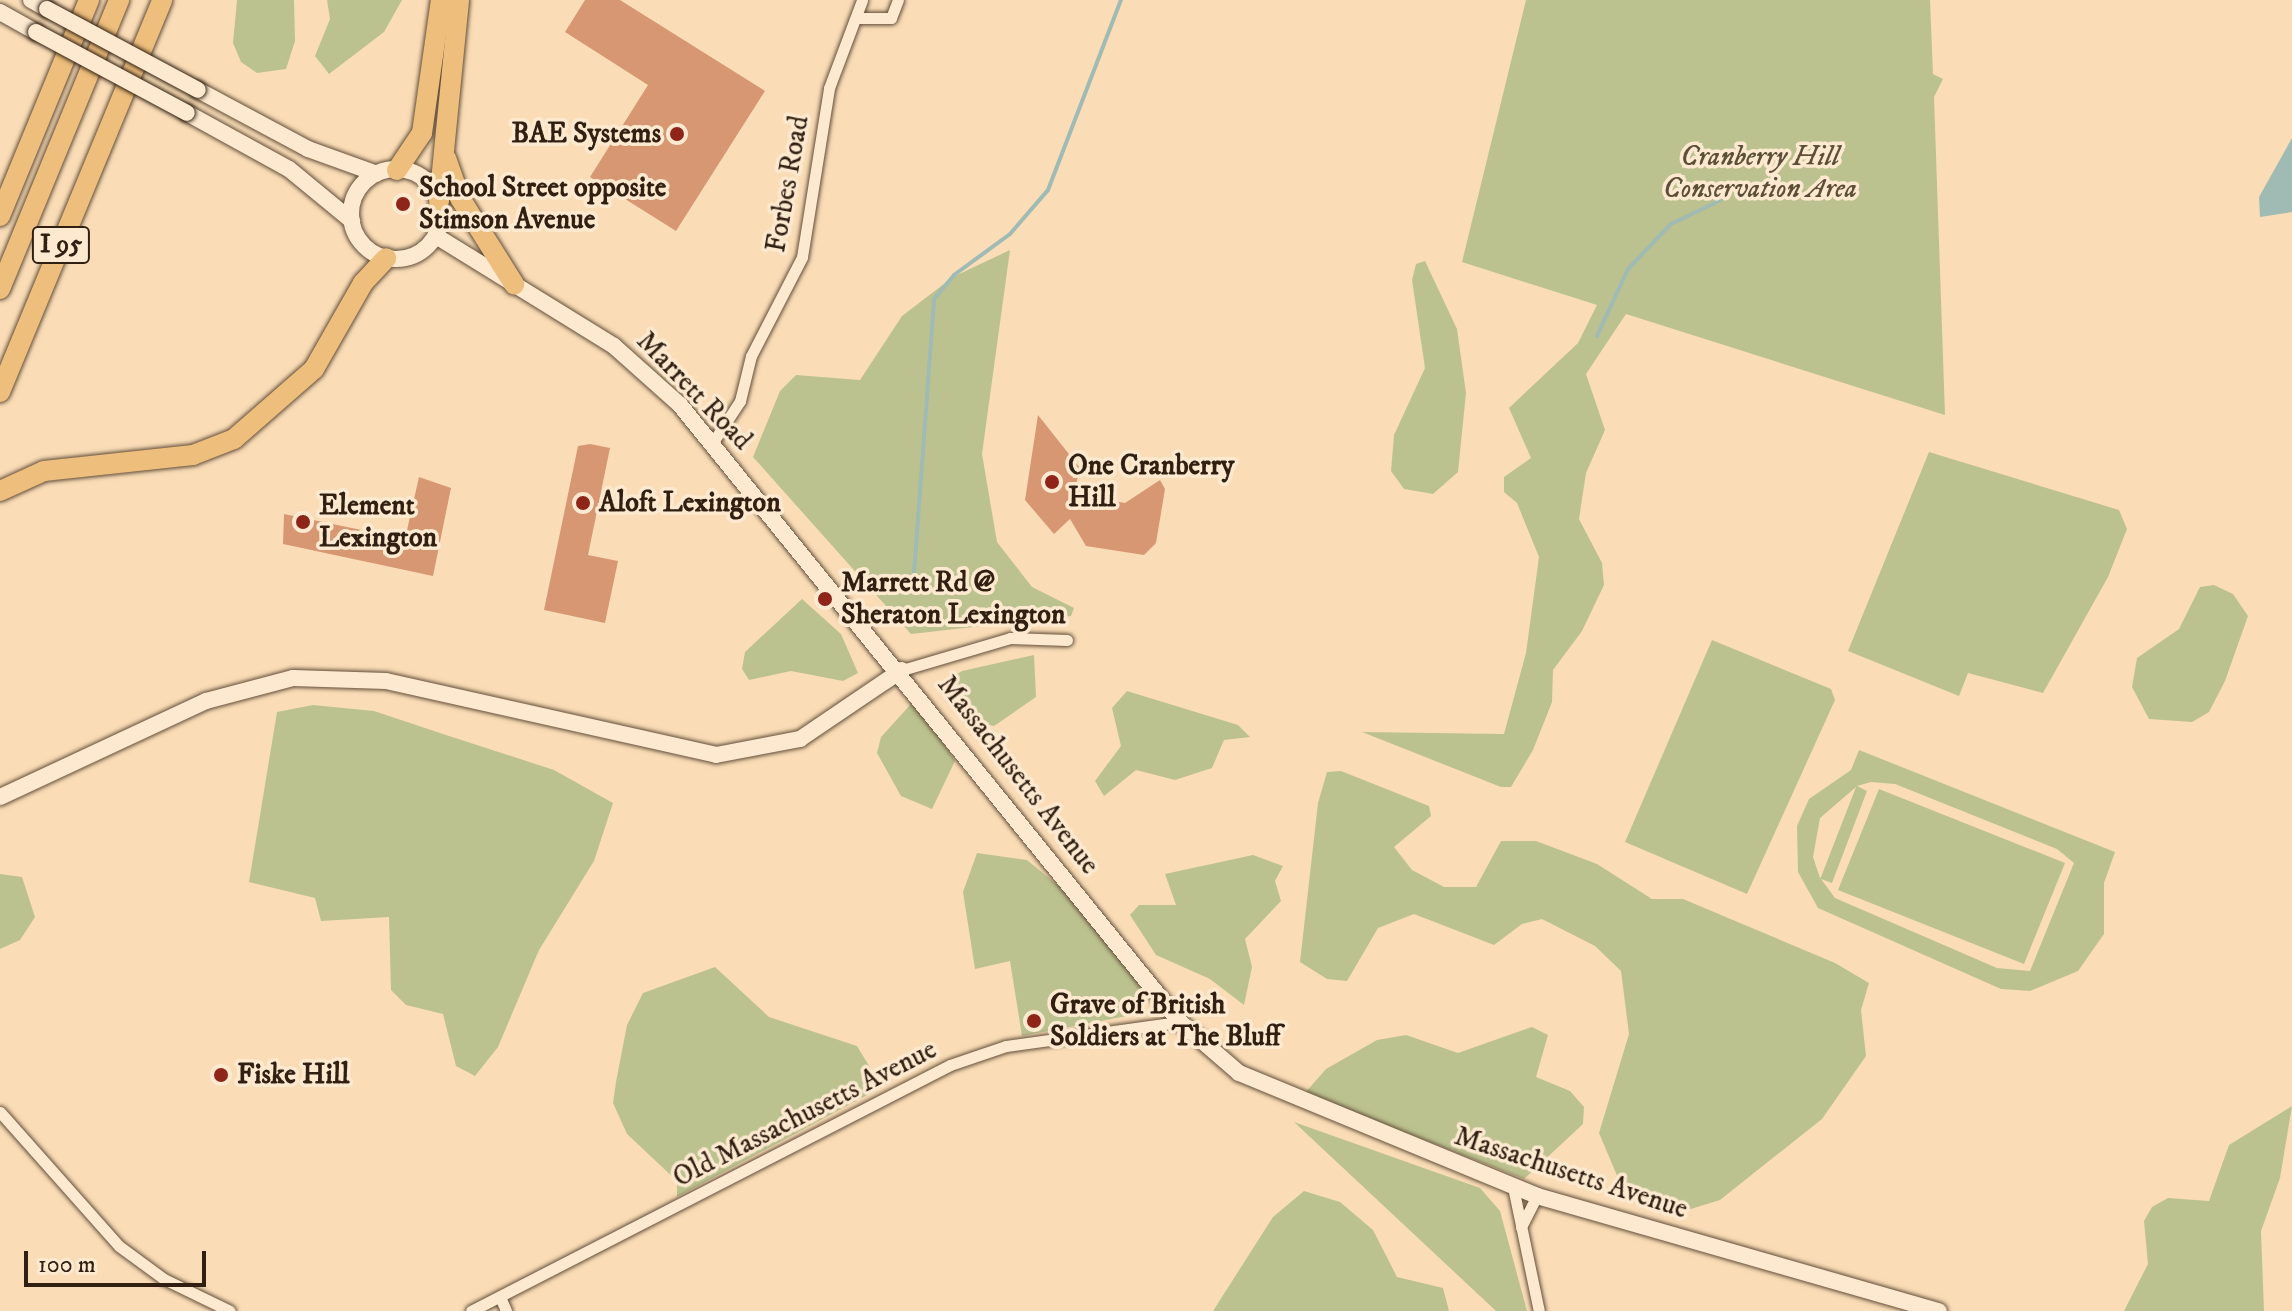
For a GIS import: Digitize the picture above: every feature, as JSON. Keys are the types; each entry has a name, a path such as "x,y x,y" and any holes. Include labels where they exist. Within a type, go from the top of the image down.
{"highway":[{"path":"0,216 89,0"},
{"name":"I 95","path":"0,289 119,0"},
{"name":"I 95","path":"0,392 162,0"},
{"path":"387,172 422,133 441,0"},
{"path":"439,201 441,126 459,0"},
{"path":"441,126 456,188 514,284"},
{"path":"0,172 34,134"},
{"path":"0,491 44,471 193,455 240,435 314,369 363,283 386,258"}],"main road":[{"path":"0,12 289,169 352,221 364,246 386,258 418,253 436,236 439,201 425,180 308,149 31,0"},
{"path":"352,221 357,194 387,172"},
{"name":"Marrett Road","path":"436,236 614,346 713,442 902,670"},
{"name":"Massachusetts Avenue","path":"0,797 206,701 293,678 386,681 716,755 800,739 902,670 1180,1022 1239,1073 1279,1095 1537,1196 1939,1311"}],"street":[{"name":"Forbes Road","path":"713,442 740,401 751,356 802,257 829,88 846,30 858,18 862,0"},
{"path":"858,18 891,18 898,0"},
{"path":"902,670 1010,638 1067,640"},
{"name":"Old Massachusetts Avenue","path":"471,1311 501,1299 950,1065 1028,1042 1180,1022"},
{"path":"0,1112 119,1246 164,1279 230,1311"},
{"path":"1513,1187 1539,1311"},
{"path":"1521,1227 1537,1196"},
{"path":"501,1299 506,1311"}],"green space":[{"path":"237,0 294,0 295,41 286,69 257,73 241,62 233,43"},
{"path":"327,0 402,0 384,32 329,74 315,56 330,19"},
{"name":"Cranberry Hill Conservation Area","path":"1526,0 1930,0 1933,74 1943,79 1934,97 1945,415 1626,314 1586,374 1605,430 1586,473 1579,519 1602,563 1604,585 1582,631 1553,670 1552,702 1533,750 1511,787 1501,787 1362,732 1504,734 1526,653 1539,557 1517,503 1504,492 1504,477 1531,458 1509,408 1578,343 1597,305 1462,262"},
{"path":"1010,250 982,454 997,542 1032,587 1074,608 1071,616 911,634 753,457 780,391 796,375 860,380 902,316 953,277"},
{"path":"1425,261 1457,329 1466,393 1458,472 1433,494 1404,489 1391,471 1394,435 1425,368 1412,280 1416,264"},
{"path":"1929,452 2119,510 2127,529 2108,577 2043,693 1968,673 1959,696 1848,651"},
{"path":"2214,585 2233,594 2248,616 2225,681 2209,712 2192,722 2149,719 2132,687 2137,658 2179,629 2200,587"},
{"path":"802,599 841,634 858,673 843,681 791,671 749,680 742,669 745,652"},
{"path":"1712,640 1831,689 1835,700 1747,894 1625,842"},
{"path":"1034,655 1036,697 994,726 966,720 945,701 945,681 962,671"},
{"path":"1127,691 1238,725 1250,737 1224,740 1212,768 1175,780 1136,770 1104,796 1095,781 1121,746 1112,708"},
{"path":"911,704 919,705 955,761 932,809 901,796 877,753 881,737"},
{"path":"313,705 374,711 554,770 613,803 594,861 539,950 498,1047 475,1076 456,1066 443,1014 406,1005 391,990 389,917 321,921 315,898 249,882 277,712"},
{"path":"1859,750 2115,852 2104,883 2104,934 2078,971 2030,991 2001,989 1818,908 1798,872 1797,826 1809,799 1851,770","holes":["1871,782 1895,784 2057,849 2074,863 2030,971 1997,968 1835,898 1821,879 1832,883 1867,791 1857,786","1856,787 1821,877 1820,878 1813,857 1820,818"]},
{"path":"1341,771 1429,806 1431,816 1394,847 1412,870 1444,887 1476,887 1501,841 1536,841 1597,864 1652,899 1683,899 1835,963 1869,983 1861,1010 1866,1056 1822,1119 1720,1200 1678,1213 1637,1197 1618,1178 1599,1133 1629,1034 1621,971 1595,946 1542,919 1522,924 1494,945 1414,914 1378,928 1347,981 1327,979 1300,962 1318,803 1327,772"},
{"path":"1879,789 2065,863 2024,964 1838,890"},
{"path":"977,853 1027,860 1072,897 1144,991 1143,1013 1022,1036 1010,961 975,969 963,892"},
{"path":"1253,855 1283,866 1275,881 1281,901 1245,939 1252,967 1244,1005 1210,979 1156,955 1130,915 1139,905 1176,905 1165,874"},
{"path":"0,874 22,877 35,917 20,940 0,949"},
{"path":"715,967 769,1017 857,1046 882,1087 677,1197 677,1181 627,1134 613,1103 616,1082 627,1025 643,993"},
{"path":"1532,1027 1548,1035 1536,1077 1570,1091 1584,1107 1583,1124 1524,1179 1305,1093 1326,1069 1377,1040 1406,1035 1458,1053"},
{"path":"2292,1106 2280,1178 2261,1231 2264,1311 2124,1311 2148,1264 2144,1221 2152,1207 2168,1198 2209,1201 2229,1145"},
{"path":"1294,1122 1480,1188 1500,1211 1527,1311 1496,1311"},
{"path":"1304,1191 1340,1202 1373,1230 1397,1277 1443,1288 1449,1311 1213,1311 1273,1217"}],"water":[{"path":"2292,138 2292,212 2260,217 2259,197"}],"building":[{"name":"BAE Systems","path":"585,0 620,0 765,91 676,231 590,177 648,85 565,32"},
{"name":"One Cranberry Hill","path":"1038,415 1080,468 1076,485 1084,496 1125,503 1160,480 1165,489 1156,543 1144,555 1086,546 1070,519 1054,534 1025,500"},
{"name":"Aloft Lexington","path":"590,444 610,448 588,555 618,561 605,623 544,610 578,446"},
{"name":"Element Lexington","path":"419,477 451,488 433,576 283,544 284,514 405,539"}],"waterway":[{"path":"913,587 934,299 954,275 1010,234 1048,190 1121,0"},
{"path":"1597,336 1628,269 1671,224 1721,200"}],"place":[{"name":"BAE Systems","path":"677,134"},
{"name":"School Street opposite Stimson Avenue","path":"403,204"},
{"name":"One Cranberry Hill","path":"1052,482"},
{"name":"Aloft Lexington","path":"583,503"},
{"name":"Element Lexington","path":"303,522"},
{"name":"Marrett Rd @ Sheraton Lexington","path":"825,599"},
{"name":"Grave of British Soldiers at The Bluff","path":"1034,1021"},
{"name":"Fiske Hill","path":"221,1075"}]}
